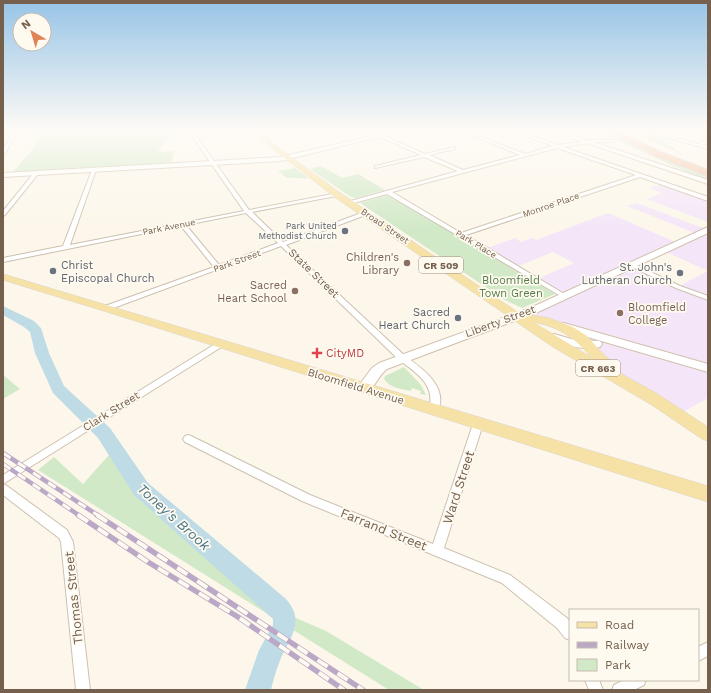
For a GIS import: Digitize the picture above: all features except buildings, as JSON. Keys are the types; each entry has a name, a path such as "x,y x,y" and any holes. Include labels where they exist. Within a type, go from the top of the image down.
{"highway":[{"path":"683,163 708,173"},
{"path":"696,163 708,168"}],"main road":[{"path":"3,176 207,163"},
{"name":"Broad Street","path":"293,163 539,332 657,401"},
{"path":"652,163 708,182"},
{"name":"Liberty Street","path":"364,388 378,369 402,358 516,316 706,232"},
{"name":"Bloomfield Avenue","path":"3,277 108,308 478,424 708,494"},
{"name":"Broad Street","path":"516,316 532,318 559,326 575,333 605,363 657,401 708,435"},
{"name":"CR 509","path":"559,326 708,368"},
{"name":"CR 509","path":"539,332 566,342 588,345 608,343 627,346"}],"street":[{"name":"State Street","path":"213,163 247,211 402,358 421,373 435,392 437,400 434,410"},
{"path":"377,167 391,163"},
{"path":"443,163 463,172"},
{"path":"350,202 495,163"},
{"path":"609,163 708,198"},
{"path":"66,247 94,170"},
{"path":"3,214 36,174"},
{"name":"Monroe Place","path":"461,235 641,174"},
{"name":"Park Place","path":"388,192 564,296"},
{"name":"Park Avenue","path":"3,260 336,194"},
{"name":"Park Street","path":"108,308 366,213"},
{"path":"182,224 218,268"},
{"path":"632,265 678,287 708,298"},
{"name":"Clark Street","path":"3,480 86,426 220,344"},
{"name":"Ward Street","path":"437,551 478,424"},
{"name":"Farrand Street","path":"188,439 301,496 506,579 562,623 569,632"},
{"name":"Thomas Street","path":"3,489 63,534 67,542 83,690"},
{"path":"699,654 708,649"},
{"path":"622,688 637,681"}],"shaded area":[{"path":"665,183 708,198 708,222 647,199 662,193 649,188"},
{"path":"637,203 708,230 708,271 664,251 697,234 627,206"},
{"name":"Bloomfield College","path":"608,213 678,243 631,264 679,286 708,271 708,398 679,414 608,365 586,342 530,315 567,297 537,279 574,263 553,252 516,267 485,249 515,238 521,242 532,238 536,240"}],"green space":[{"path":"20,163 171,163 171,164 11,174"},
{"path":"667,163 674,163 708,176 708,180"},
{"path":"321,166 342,178 358,174 385,190 356,198 351,197 310,169"},
{"path":"295,168 308,178 287,178 278,171"},
{"name":"Bloomfield Town Green","path":"388,195 555,294 522,308 505,300 360,203"},
{"path":"404,367 421,385 426,395 420,394 421,391 412,388 411,391 396,388 386,382 384,379 385,376"},
{"path":"3,375 20,389 3,399"},
{"path":"120,451 145,490 296,618 326,631 424,690 389,690 38,470 54,457 83,484 108,456"}],"waterway":[{"name":"Toney's Brook","path":"3,310 29,324 36,331 42,353 58,389 104,433 141,489 278,607 283,613 285,620 284,627 268,659 258,690"}],"railway":[{"path":"3,453 99,516"},
{"path":"3,464 80,516"},
{"path":"78,515 148,562 238,617 344,690"},
{"path":"97,515 363,690"}],"place":[{"name":"Park United Methodist Church","path":"345,231"},
{"name":"Children's Library","path":"407,263"},
{"name":"Christ Episcopal Church","path":"53,271"},
{"name":"St. John's Lutheran Church","path":"680,273"},
{"name":"Sacred Heart School","path":"295,291"},
{"name":"Bloomfield College","path":"620,313"},
{"name":"Sacred Heart Church","path":"458,318"},
{"name":"CityMD","path":"317,353"}]}
